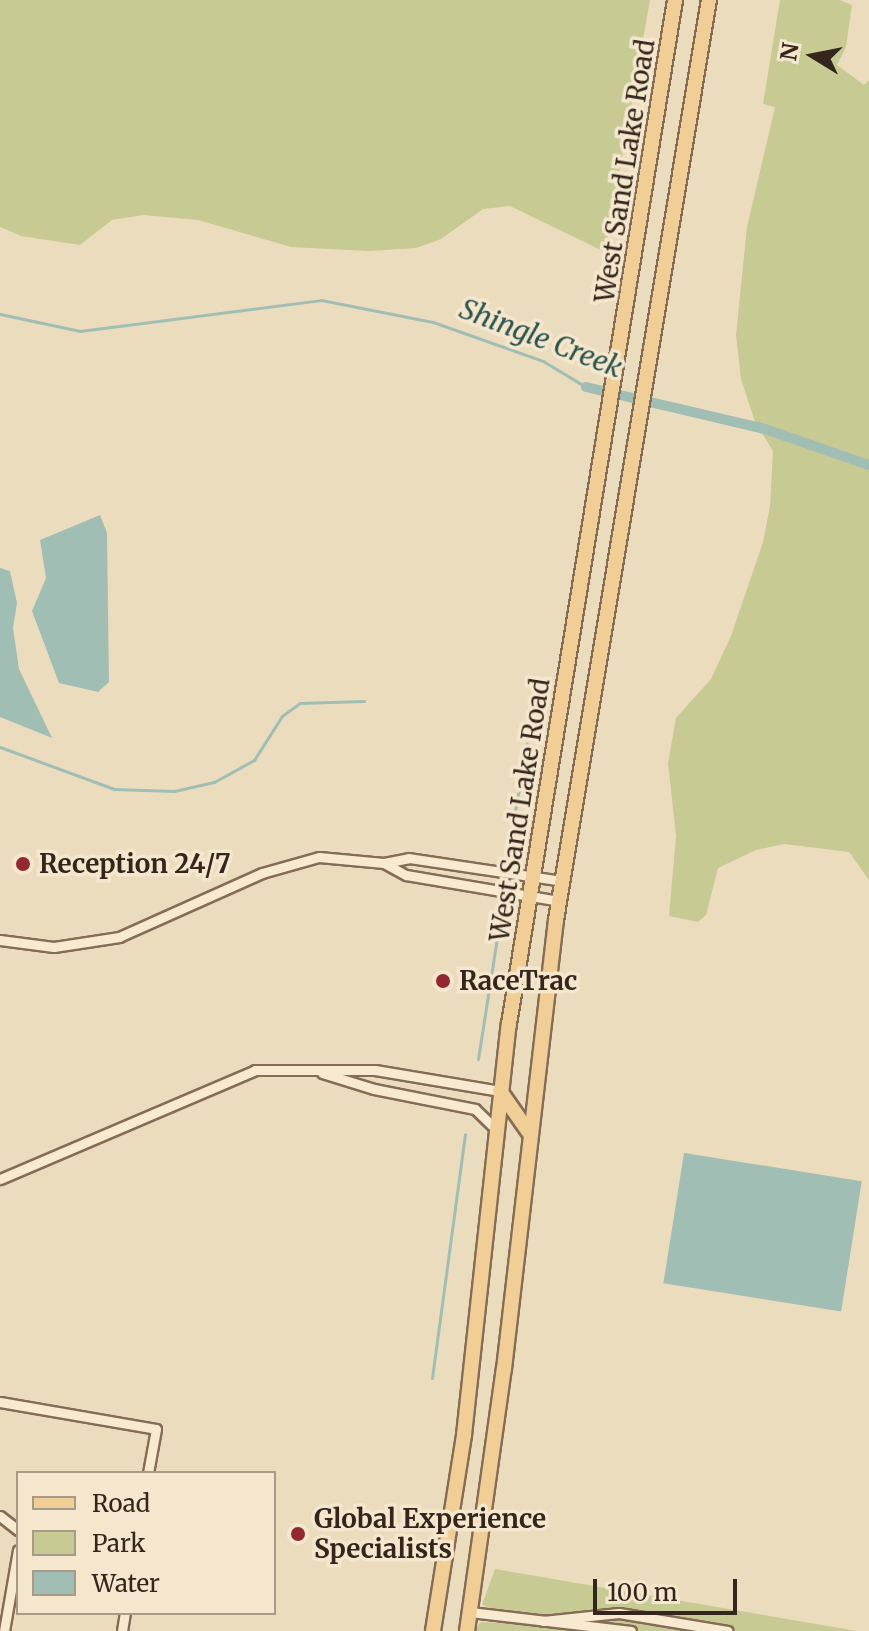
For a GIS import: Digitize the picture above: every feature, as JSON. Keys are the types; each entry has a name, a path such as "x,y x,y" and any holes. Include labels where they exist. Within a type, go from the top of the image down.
{"main road":[{"name":"West Sand Lake Road","path":"433,1631 466,1421 500,1091 622,352 675,0"},
{"name":"West Sand Lake Road","path":"467,1631 504,1369 528,1132 559,901 709,0"},
{"path":"500,1091 518,1110 528,1132"}],"street":[{"path":"0,940 85,945 119,937 289,863 319,857 384,863 409,858 562,881"},
{"path":"384,863 406,875 559,901"},
{"path":"445,882 449,863"},
{"path":"0,1179 221,1081 255,1070 375,1070 500,1091"},
{"path":"315,1070 374,1089 475,1109 496,1129"},
{"path":"0,1402 156,1429 148,1471"},
{"path":"4,1631 16,1562"},
{"path":"470,1612 631,1631"},
{"path":"543,1621 619,1613 728,1631"}],"green space":[{"path":"0,0 650,0 605,252 510,206 483,209 441,239 416,248 369,251 291,247 198,220 143,215 112,220 80,245 21,236 0,227"},
{"path":"780,0 840,0 852,5 846,47 837,65 864,85 869,80 869,880 849,852 784,844 756,850 718,868 706,915 698,922 669,916 676,836 668,763 676,718 711,679 731,636 763,542 770,506 773,451 755,422 741,379 736,335 747,227 775,107 763,104"},
{"path":"495,1569 857,1631 473,1631 481,1622 498,1623 500,1611 482,1605"}],"water":[{"path":"100,515 107,533 109,682 98,692 59,683 32,611 46,578 40,540"},
{"path":"0,568 10,571 17,603 13,628 19,669 52,738 0,717"},
{"path":"684,1153 862,1181 841,1312 663,1283"}],"waterway":[{"name":"Shingle Creek","path":"0,314 80,331 321,300 433,322 543,361 586,387"},
{"name":"Shingle Creek","path":"586,387 765,429 869,465"},
{"path":"0,747 114,789 174,791 214,782 254,760 282,716 300,703 364,701"},
{"path":"507,855 527,744"},
{"path":"478,1059 500,918"},
{"path":"432,1378 465,1134"}],"place":[{"name":"Reception 24/7","path":"23,864"},
{"name":"RaceTrac","path":"443,981"},
{"name":"Global Experience Specialists","path":"298,1534"}]}
